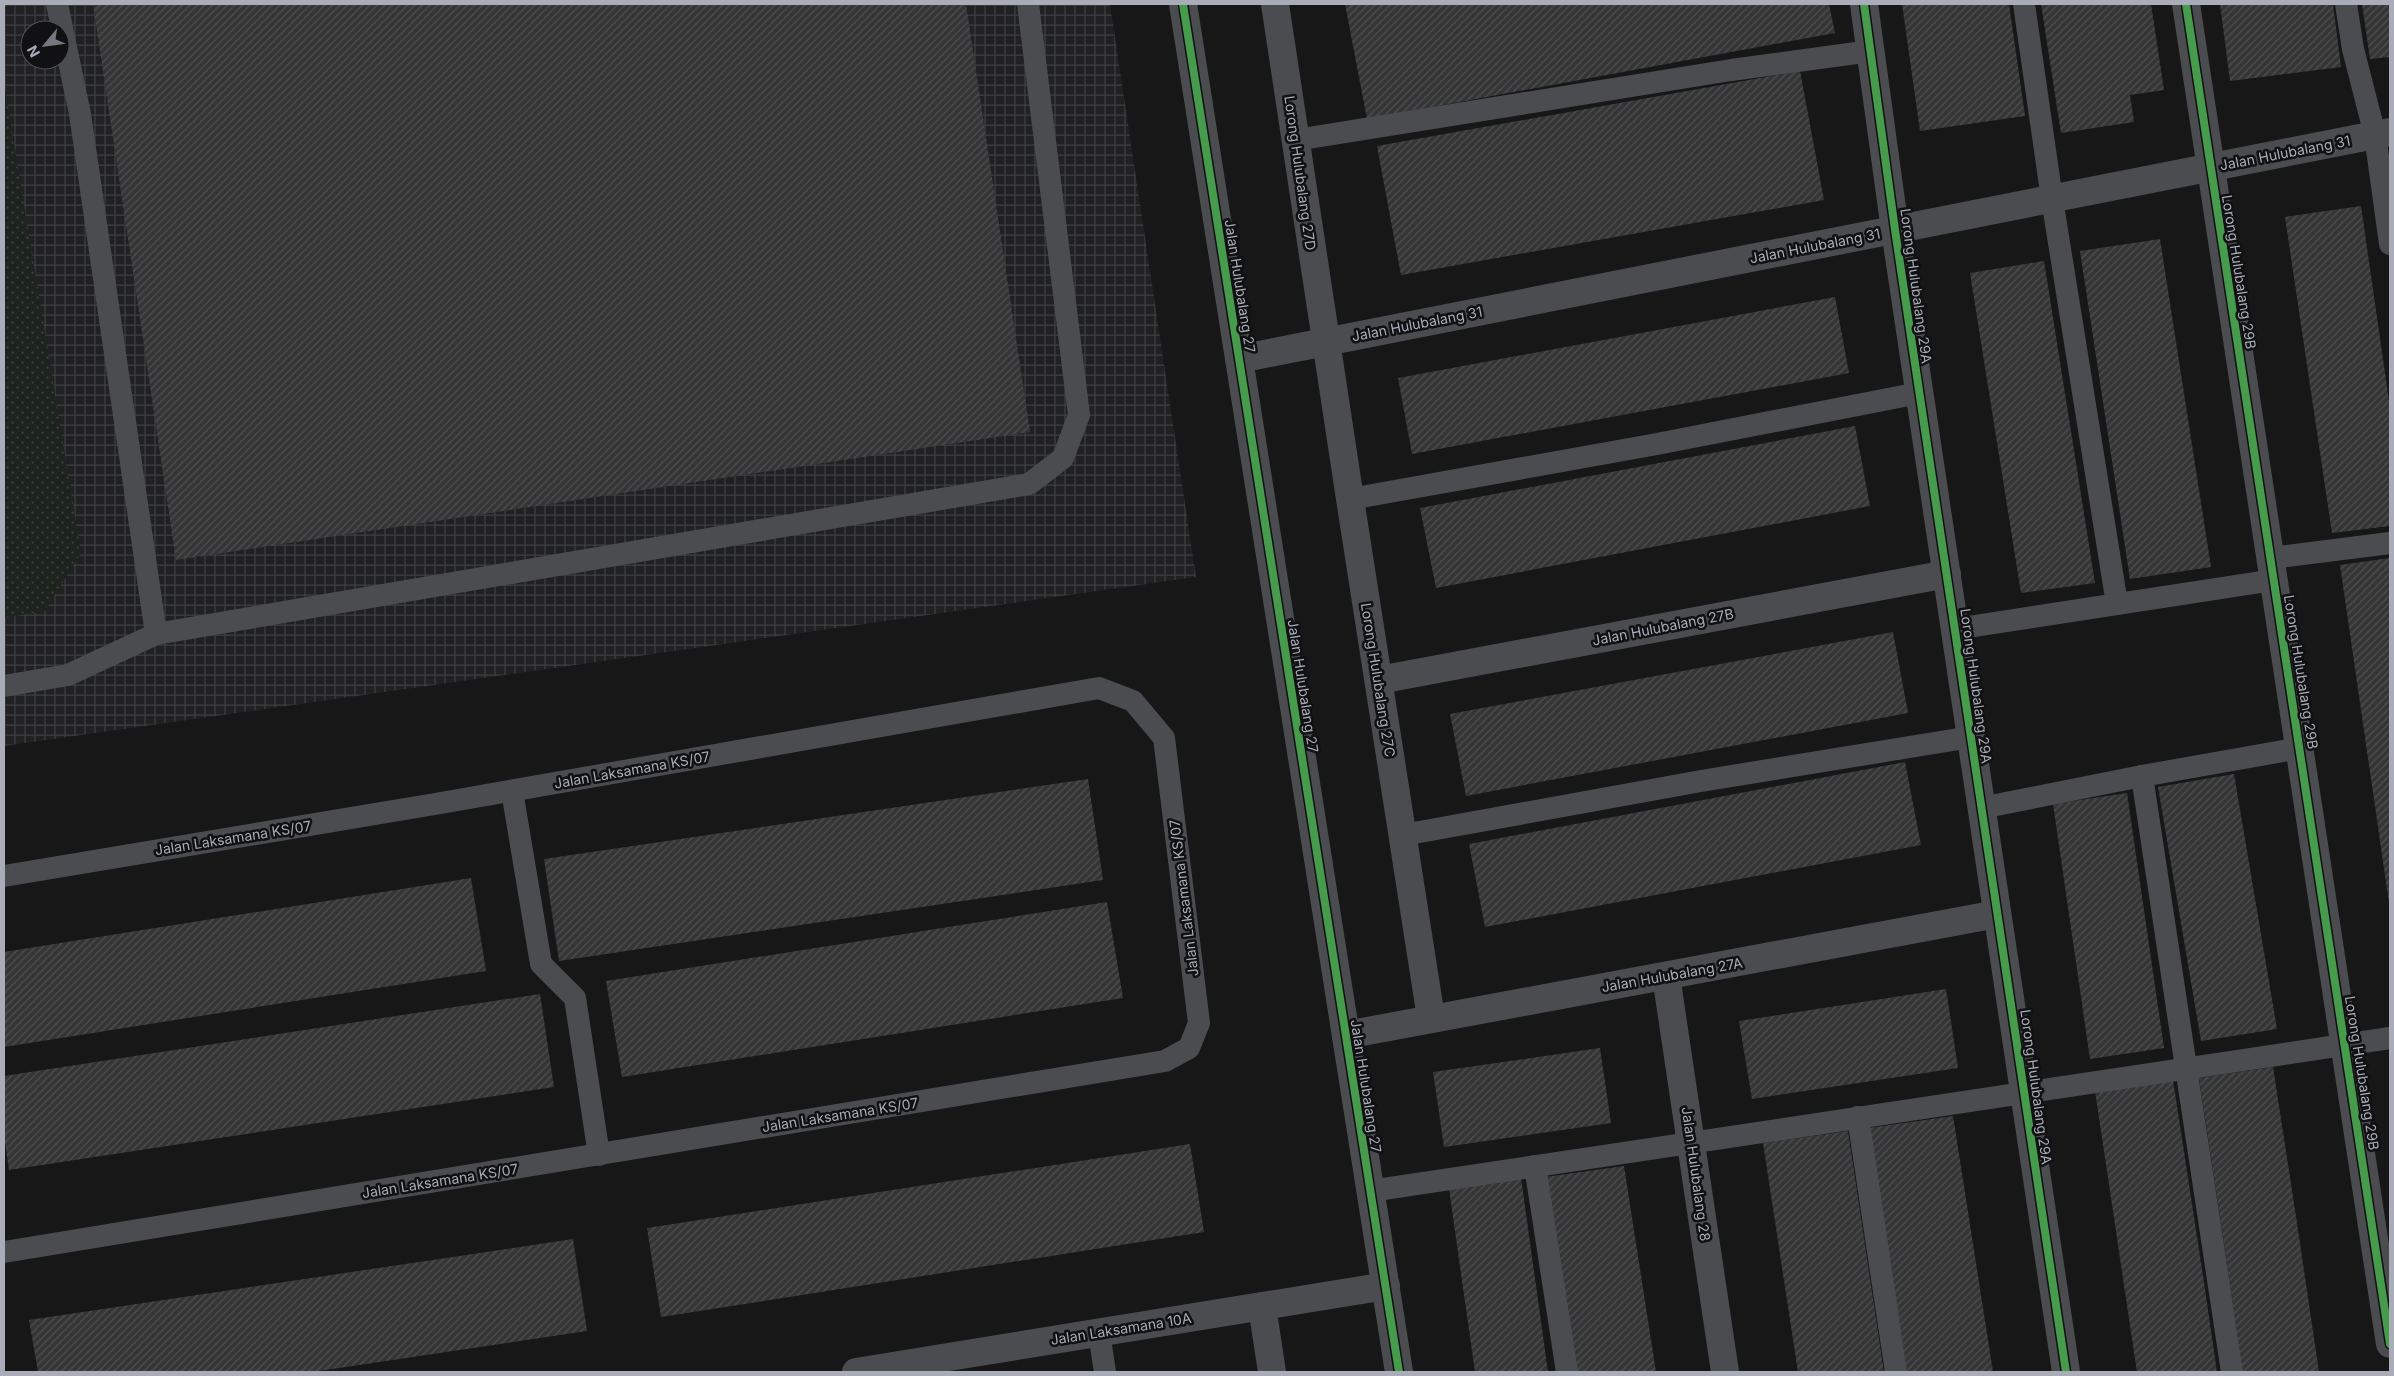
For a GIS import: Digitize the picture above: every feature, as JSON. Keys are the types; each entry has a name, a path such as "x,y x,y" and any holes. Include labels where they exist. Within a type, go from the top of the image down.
{"street":[{"name":"Jalan Hulubalang 27","path":"1183,4 1399,1372"},
{"name":"Lorong Hulubalang 27D","path":"1275,4 1326,342"},
{"name":"Lorong Hulubalang 29A","path":"1864,4 1895,230 2066,1372"},
{"name":"Lorong Hulubalang 29B","path":"2186,4 2390,1344"},
{"name":"Jalan Hulubalang 31","path":"1239,359 2382,134"},
{"name":"Lorong Hulubalang 27C","path":"1326,342 1432,1018"},
{"name":"Jalan Hulubalang 27B","path":"1379,680 1947,574"},
{"name":"Jalan Hulubalang 27A","path":"1346,1035 1997,914"},
{"name":"Jalan Hulubalang 28","path":"1666,976 1725,1372"},
{"name":"Jalan Laksamana 10A","path":"856,1372 941,1366 1099,1333 1386,1286"},
{"path":"1262,1306 1272,1372"}],"lane":[{"path":"57,4 80,114 156,634"},
{"path":"4,686 68,674 156,634 1029,484 1063,458 1079,415 1028,4"},
{"path":"2024,4 2052,199 2117,604"},
{"path":"2346,4 2353,49 2382,134 2390,244"},
{"path":"1296,140 1731,70 1871,51"},
{"path":"1350,500 1657,444 1920,393"},
{"path":"1955,629 2117,604 2390,543"},
{"name":"Jalan Laksamana KS/07","path":"4,876 512,791 1100,688 1133,701 1164,738 1199,1023 1189,1048 1165,1061 4,1252"},
{"path":"1403,835 1701,781 1971,737"},
{"path":"1982,808 2142,776 2300,748"},
{"path":"2142,776 2232,1372"},
{"path":"512,791 542,964 575,998 599,1155"},
{"path":"1370,1191 2390,1038"},
{"path":"1858,1117 1896,1372"},
{"path":"1535,1166 1567,1372"},
{"path":"1099,1333 1105,1372"}],"shaded area":[{"path":"4,4 1110,4 1196,577 4,746"},
{"path":"4,82 81,553 45,611 4,618"}],"building":[{"path":"93,4 966,4 1030,432 176,560"},
{"path":"1345,4 1829,4 1835,33 1367,119"},
{"path":"1902,4 2009,4 2025,116 1920,131"},
{"path":"2041,4 2151,4 2164,90 2130,95 2134,122 2061,133"},
{"path":"2220,4 2333,4 2341,67 2230,81"},
{"path":"2362,4 2390,4 2390,57 2370,59"},
{"path":"1800,71 1824,200 1401,275 1377,146"},
{"path":"2361,206 2390,408 2390,526 2332,533 2285,217"},
{"path":"2160,239 2211,567 2130,579 2080,251"},
{"path":"2044,261 2095,583 2021,593 1970,273"},
{"path":"1835,297 1849,373 1412,454 1398,378"},
{"path":"1855,426 1870,506 1436,588 1420,508"},
{"path":"2390,558 2390,903 2389,903 2340,565"},
{"path":"1893,632 1908,713 1466,796 1450,714"},
{"path":"1905,762 1921,845 1485,927 1469,844"},
{"path":"2234,774 2277,1029 2201,1041 2158,787"},
{"path":"1088,779 1103,880 559,961 544,859"},
{"path":"2127,793 2164,1048 2090,1059 2053,804"},
{"path":"471,878 486,971 4,1047 4,952"},
{"path":"1107,902 1123,998 622,1077 606,981"},
{"path":"1946,989 1958,1068 1752,1099 1739,1021"},
{"path":"540,994 554,1087 9,1170 4,1135 4,1076"},
{"path":"1600,1048 1611,1123 1444,1147 1433,1072"},
{"path":"2273,1067 2319,1372 2243,1372 2199,1078"},
{"path":"2173,1080 2217,1372 2137,1372 2095,1091"},
{"path":"1953,1116 1993,1372 1907,1372 1869,1128"},
{"path":"1848,1131 1884,1372 1798,1372 1763,1143"},
{"path":"1190,1144 1204,1232 661,1317 647,1228"},
{"path":"1624,1166 1656,1372 1576,1372 1545,1177"},
{"path":"1521,1178 1548,1372 1475,1372 1449,1189"},
{"path":"573,1239 587,1331 312,1372 38,1372 29,1320"}],"cycle path":[{"path":"1183,4 1399,1372"},
{"path":"1864,4 1895,230 2066,1372"},
{"path":"2186,4 2390,1344"}]}
